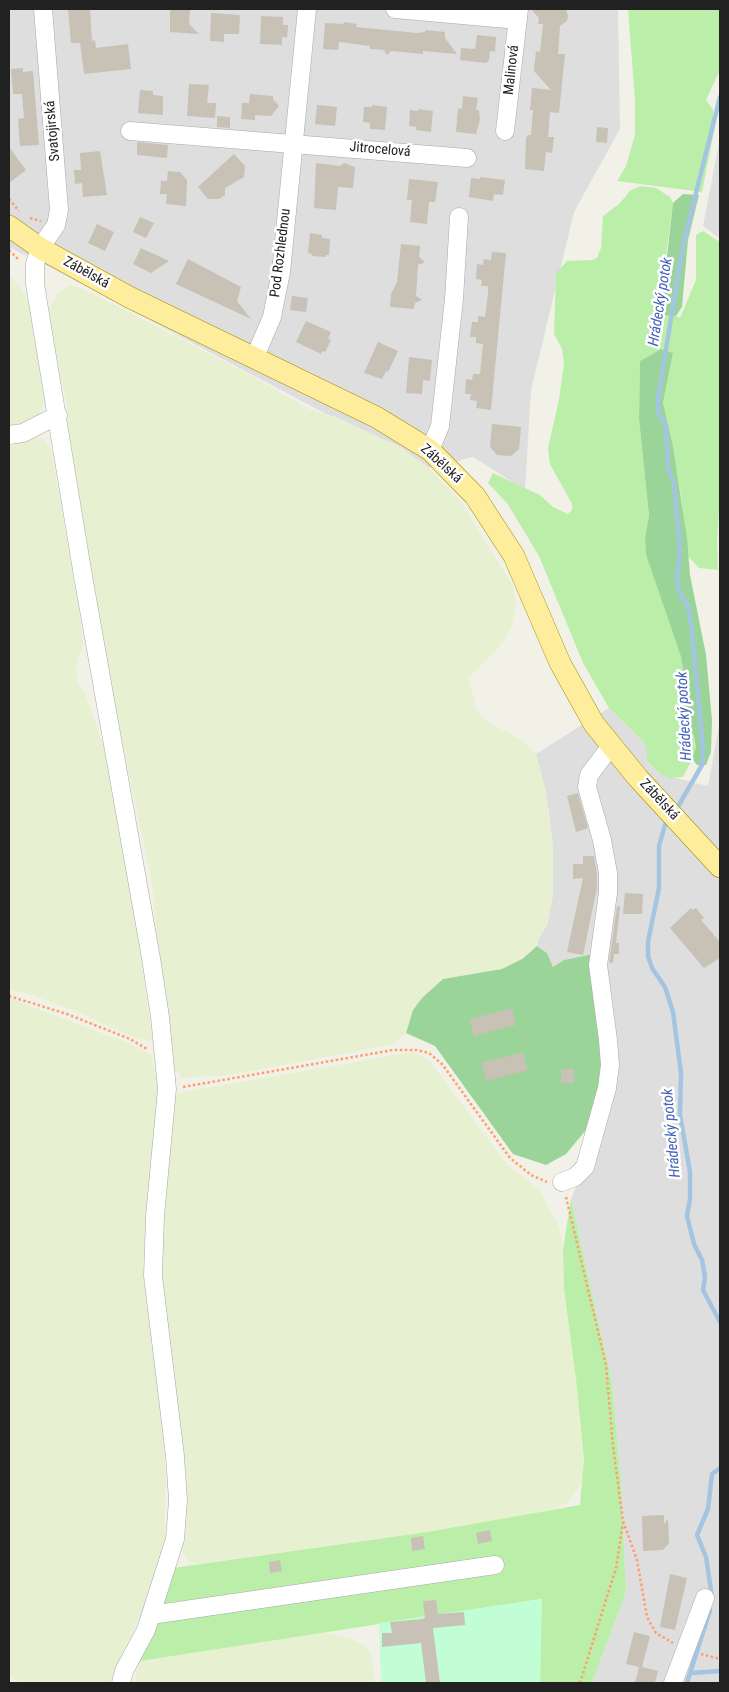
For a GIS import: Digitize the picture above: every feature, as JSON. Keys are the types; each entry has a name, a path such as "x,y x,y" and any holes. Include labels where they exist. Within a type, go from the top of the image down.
{"main road":[{"name":"Zábělská","path":"9,226 40,248 129,297 376,417 430,450 475,496 514,556 560,663 585,711 611,746 720,866"}],"street":[{"name":"Svatojirská","path":"40,248 56,225 59,210 43,9"},
{"name":"Pod Rozhlednou","path":"254,359 272,317 281,272 307,9"},
{"path":"395,9 518,14"},
{"name":"Malinová","path":"505,131 518,14"},
{"path":"130,130 294,142"},
{"name":"Jitrocelová","path":"294,142 467,158"},
{"path":"430,450 440,426 454,299 459,217"},
{"path":"40,248 35,264 35,284 150,958 167,1089 155,1216 153,1276 175,1456 178,1500 175,1539 146,1630 124,1671 122,1683"},
{"path":"9,435 23,433 58,415"},
{"path":"562,1182 575,1177 585,1167 607,1088 609,1072 608,1040 598,965 608,893 608,873 602,840 588,787 589,775 611,746"},
{"path":"151,1615 495,1565"},
{"path":"673,1683 705,1598"}],"path":[{"path":"9,199 22,215 56,225"},
{"path":"9,996 67,1014 130,1039 164,1059"},
{"path":"167,1089 393,1050 417,1050 429,1054 442,1064 510,1158 531,1175 546,1182 562,1182 606,1365 613,1446 623,1521 637,1560 647,1617 656,1632 686,1650 720,1659"},
{"path":"580,1683 616,1568 623,1521"}],"shaded area":[{"path":"9,9 618,9 620,129 574,212 531,390 525,490 473,457 429,468 400,447 326,414 9,247"},
{"path":"720,138 720,239 703,226"},
{"path":"609,708 644,742 647,750 647,761 660,774 708,786 720,720 720,1683 592,1683 626,1592 621,1481 612,1382 571,1199 589,1155 592,954 564,960 553,967 547,953 537,946 539,938 547,925 553,894 549,812 536,754"}],"green space":[{"path":"628,9 720,9 720,70 706,100 713,110 715,126 702,192 617,181 626,166 635,135 635,100"},
{"path":"641,186 656,188 670,197 673,203 658,315 680,318 696,280 696,235 703,231 720,242 720,496 717,542 718,570 699,568 688,556 681,495 663,403 673,353 661,349 640,361 639,419 649,517 645,537 646,555 681,657 683,669 678,703 680,712 694,736 696,747 695,754 683,777 669,778 660,774 647,761 647,750 644,742 609,708 583,663 539,556 507,503 488,483 493,473 540,495 553,507 568,514 572,510 572,504 550,464 548,448 559,400 564,363 562,349 554,334 556,273 567,261 597,258 601,248 603,216 619,204 631,190"},
{"path":"683,194 699,195 688,240 682,307 676,316 658,315 653,312 659,295 663,291 673,203"},
{"path":"9,275 22,289 34,313 46,399 36,420 9,430"},
{"path":"69,286 78,287 115,305 245,372 309,409 336,417 400,447 429,468 461,502 513,586 516,605 511,628 504,641 468,679 477,710 487,721 526,743 536,754 546,791 553,845 553,894 547,925 539,938 537,946 512,965 502,969 443,979 422,998 413,1010 406,1033 390,1045 230,1075 181,1078 174,1066 163,996 152,882 111,689 66,426 68,411 64,390 56,369 48,310 57,295"},
{"path":"661,349 673,353 663,403 673,447 687,538 690,575 706,655 712,720 711,752 706,765 697,765 692,759 696,747 694,736 680,712 678,703 683,669 681,657 646,555 645,537 649,516 639,419 640,361"},
{"path":"41,437 51,450 80,614 83,643 76,668 77,680 85,693 103,744 111,779 137,929 152,1038 149,1041 129,1036 83,1014 29,994 9,989 9,447 22,440"},
{"path":"537,946 547,953 553,967 564,960 593,954 604,1058 602,1091 586,1130 566,1154 546,1165 513,1154 435,1046 406,1033 413,1010 422,998 443,979 502,969 522,959"},
{"path":"9,998 133,1045 150,1054 157,1078 158,1100 144,1255 147,1301 163,1421 166,1484 164,1525 167,1541 150,1596 124,1649 116,1674 108,1683 20,1683 9,1676"},
{"path":"412,1052 429,1060 506,1163 540,1191 559,1227 562,1238 564,1290 577,1383 584,1459 583,1480 569,1502 559,1507 533,1514 427,1532 198,1564 189,1562 182,1552 181,1541 187,1503 186,1480 158,1262 174,1099 178,1093"},
{"path":"571,1199 612,1382 621,1481 626,1592 592,1683 540,1683 541,1599 140,1661 173,1568 427,1532 580,1505 584,1458 564,1289 563,1249"},
{"path":"542,1599 540,1683 381,1683 379,1623"},
{"path":"320,1632 352,1639 367,1647 371,1655 375,1683 136,1683 136,1671 140,1661"}],"building":[{"path":"68,9 90,9 92,41 95,40 96,48 128,44 131,69 84,74 80,43 71,43"},
{"path":"170,9 190,9 189,24 199,34 170,32"},
{"path":"531,9 566,9 568,16 567,21 560,26 558,54 565,54 559,113 550,112 548,137 554,137 552,153 546,152 544,171 525,169 526,138 528,135 531,135 533,110 530,110 532,88 551,90 534,71 536,51 540,52 543,24 538,24 539,18"},
{"path":"211,13 240,15 239,34 224,34 224,42 210,41"},
{"path":"261,16 283,17 283,25 288,25 287,38 282,37 282,45 260,44"},
{"path":"344,22 357,24 356,27 417,33 425,32 425,30 445,32 445,38 457,54 423,51 423,54 391,51 387,55 384,50 370,49 370,46 339,42 338,50 323,49 325,23 344,24"},
{"path":"477,35 496,37 495,52 490,51 489,60 486,63 460,60 461,48 475,49"},
{"path":"23,68 23,72 33,71 39,145 20,146 18,119 24,118 22,94 13,94 11,69"},
{"path":"189,84 209,85 207,103 216,103 215,118 187,116"},
{"path":"140,90 153,91 153,95 163,96 163,115 138,113"},
{"path":"250,94 273,96 273,99 279,106 271,116 255,115 255,120 241,119 242,103 249,103"},
{"path":"463,96 478,98 476,110 479,110 480,120 476,134 456,132 458,108 462,109"},
{"path":"317,105 337,107 335,126 315,124"},
{"path":"372,105 387,107 385,130 370,129 370,123 363,122 364,107 372,107"},
{"path":"418,109 433,111 431,132 416,130 416,127 409,126 410,110 418,111"},
{"path":"217,116 230,117 230,128 217,127"},
{"path":"597,127 608,128 607,143 596,142"},
{"path":"137,142 168,145 167,158 137,155"},
{"path":"9,147 26,170 9,183"},
{"path":"100,151 107,195 83,197 82,183 75,184 74,170 81,170 80,153"},
{"path":"234,154 245,166 244,177 225,188 225,195 219,199 208,199 198,187"},
{"path":"316,163 340,166 344,163 355,167 353,188 338,187 336,210 314,208"},
{"path":"168,171 180,172 187,180 186,206 166,204 167,194 160,194 161,181 167,181"},
{"path":"480,177 505,180 503,195 494,194 493,201 469,197 471,178 480,179"},
{"path":"409,179 438,182 435,202 429,202 427,224 410,222 412,200 407,200"},
{"path":"140,217 154,223 146,238 133,232"},
{"path":"97,224 114,232 105,251 88,243"},
{"path":"310,233 322,235 322,238 330,239 329,255 326,255 326,257 312,256 312,254 308,253"},
{"path":"401,244 420,246 419,257 425,262 418,265 416,296 422,300 415,303 414,309 390,307 391,294 397,282"},
{"path":"141,248 169,261 151,273 133,264"},
{"path":"492,252 506,253 491,410 476,408 477,401 470,400 471,394 465,394 466,379 472,380 473,374 480,374 483,344 476,343 476,337 470,337 472,322 478,322 478,316 485,317 488,294 488,286 481,286 482,280 476,279 477,264 483,265 484,259 491,260"},
{"path":"188,259 241,287 237,301 251,319 176,284"},
{"path":"292,296 308,298 306,312 290,310"},
{"path":"306,321 331,332 328,339 331,340 325,352 322,351 321,354 296,342"},
{"path":"378,342 398,351 388,372 386,371 382,379 364,373"},
{"path":"409,357 432,360 430,381 423,380 422,394 406,393"},
{"path":"492,424 521,427 519,449 511,456 497,455 490,447"},
{"path":"578,793 588,828 576,832 567,796"},
{"path":"583,856 594,856 597,888 583,955 567,952 583,878 573,879 573,864 583,864"},
{"path":"625,893 643,894 642,914 623,914"},
{"path":"617,906 620,907 616,943 619,943 619,954 614,954 613,963 609,962"},
{"path":"691,908 693,910 696,908 704,918 701,920 720,942 720,958 704,968 670,928"},
{"path":"512,1008 516,1025 474,1036 469,1019"},
{"path":"523,1052 528,1070 486,1081 481,1063"},
{"path":"561,1069 574,1069 574,1083 561,1083"},
{"path":"664,1515 664,1524 668,1519 669,1543 663,1550 643,1551 642,1516"},
{"path":"490,1530 492,1541 478,1544 476,1533"},
{"path":"423,1536 425,1549 412,1551 411,1538"},
{"path":"280,1560 282,1571 270,1573 269,1562"},
{"path":"670,1574 687,1578 675,1630 660,1627"},
{"path":"436,1600 438,1614 464,1612 465,1625 433,1628 440,1683 426,1683 421,1643 382,1647 382,1633 392,1633 390,1622 423,1619 425,1617 423,1601"},
{"path":"634,1632 650,1636 642,1667 658,1671 655,1683 635,1683 639,1667 626,1664"}],"waterway":[{"name":"Hrádecký potok","path":"676,810 702,765 703,748 691,623 688,606 679,592 677,579 680,549 674,483 668,470 666,426 658,412 658,398 683,245 720,97"},
{"name":"Hrádecký potok","path":"669,820 665,825 659,846 659,888 648,942 648,956 652,968 665,987 673,1012 681,1073 680,1115 690,1172 690,1199 687,1216 694,1244 702,1260 705,1277 703,1290 720,1322"},
{"name":"Hrádecký potok","path":"712,1597 706,1557 697,1535 708,1509 712,1474 720,1468"},
{"name":"Hrádecký potok","path":"687,1683 710,1610"},
{"path":"691,1673 720,1671"}]}
